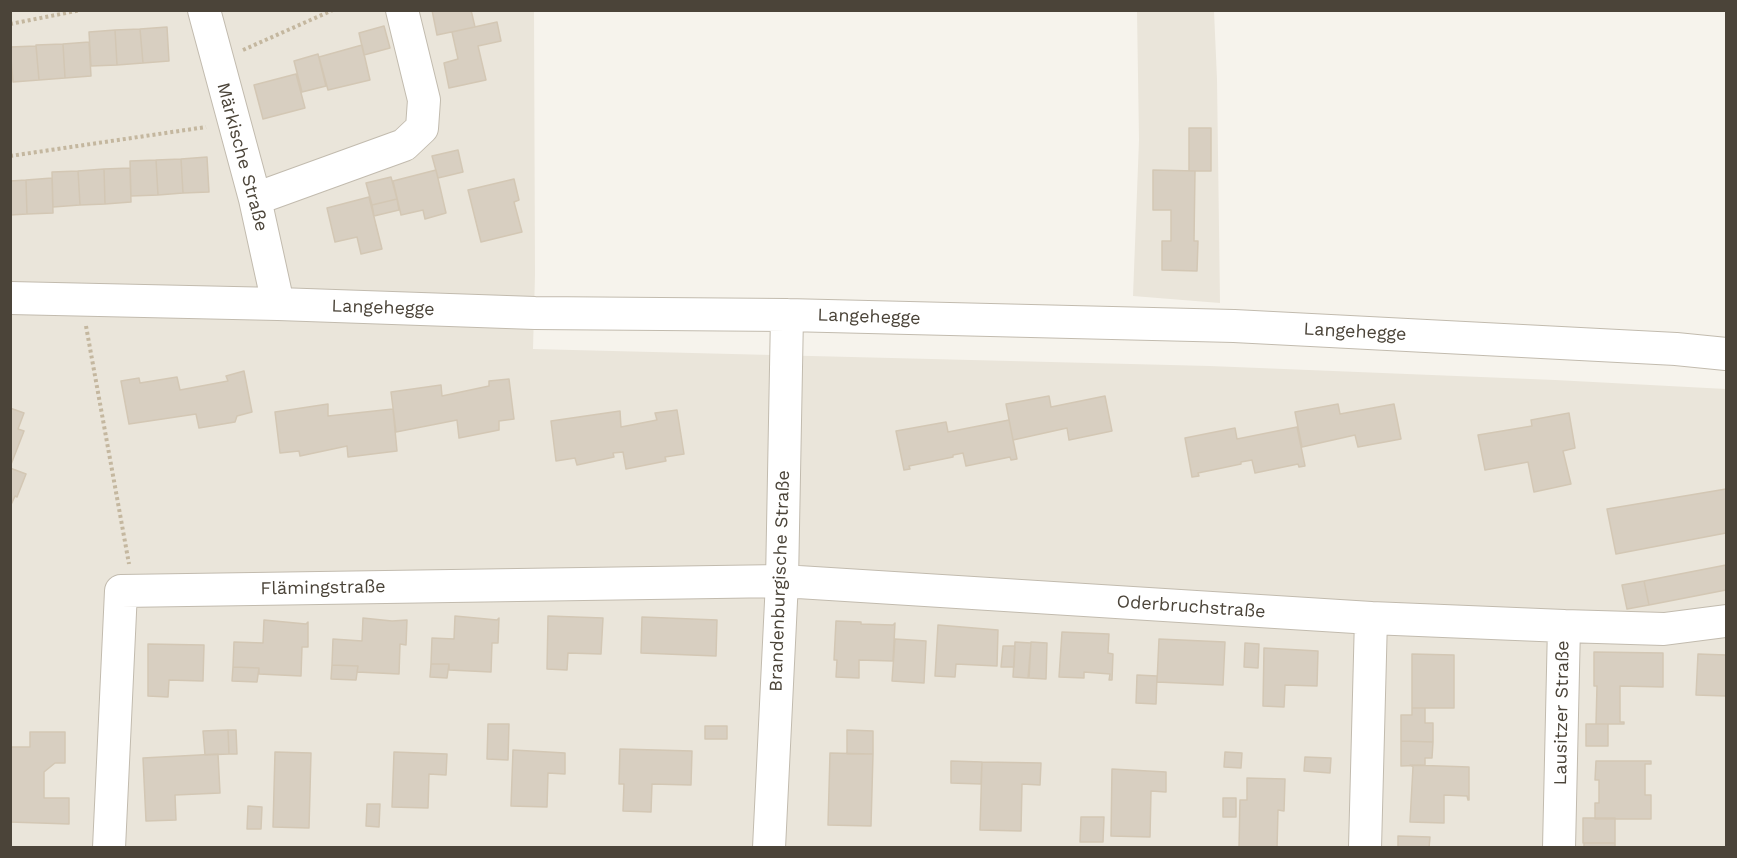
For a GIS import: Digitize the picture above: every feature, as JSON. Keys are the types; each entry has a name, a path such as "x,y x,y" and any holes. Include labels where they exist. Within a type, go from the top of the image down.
{"street":[{"name":"Märkische Straße","path":"204,10 255,199 278,304"},
{"path":"255,199 404,145 422,128 424,100 402,10"},
{"name":"Langehegge","path":"10,298 535,313 787,315 1234,326 1676,349 1726,354"},
{"name":"Brandenburgische Straße","path":"769,848 782,581 787,315"},
{"name":"Flämingstraße","path":"134,591 782,581"},
{"name":"Oderbruchstraße","path":"782,581 1371,618"},
{"path":"109,848 121,591 134,591"},
{"path":"1365,848 1371,618"},
{"name":"Lausitzer Straße","path":"1371,618 1564,626 1559,848"},
{"path":"1564,626 1664,629 1726,621"}],"path":[{"path":"10,24 81,10"},
{"path":"217,61 333,10"},
{"path":"10,156 234,122"},
{"path":"81,299 134,591"}],"shaded area":[{"path":"10,11 534,11 533,349 1210,366 1726,389 1726,847 11,847"},
{"path":"1137,11 1214,11 1220,303 1133,296 1139,140"}],"building":[{"path":"432,10 471,10 475,27 437,35"},
{"path":"497,22 501,41 478,46 486,80 449,88 444,63 458,59 452,32"},
{"path":"384,26 390,48 364,55 359,33"},
{"path":"167,27 169,61 143,63 140,29"},
{"path":"140,29 143,63 117,65 115,30"},
{"path":"115,30 117,65 91,66 89,32"},
{"path":"89,42 91,76 65,78 63,44"},
{"path":"63,44 65,78 39,80 36,45"},
{"path":"362,45 370,80 328,90 319,57"},
{"path":"36,46 39,80 13,82 10,47"},
{"path":"318,54 326,86 302,92 294,61"},
{"path":"296,74 305,108 263,119 254,85"},
{"path":"1189,128 1211,128 1211,171 1189,171"},
{"path":"458,150 463,172 438,178 432,156"},
{"path":"207,157 209,192 183,193 181,159"},
{"path":"181,159 183,193 158,195 156,160"},
{"path":"156,160 158,195 131,196 130,161"},
{"path":"130,168 131,202 105,204 104,169"},
{"path":"104,169 105,204 80,205 78,171"},
{"path":"436,170 446,213 425,219 423,210 401,215 393,181"},
{"path":"1153,170 1195,171 1194,241 1198,241 1197,271 1162,270 1162,241 1171,241 1171,210 1153,210"},
{"path":"78,171 80,205 53,207 52,172"},
{"path":"391,177 397,199 372,205 366,183"},
{"path":"52,178 53,213 27,214 26,180"},
{"path":"514,179 519,200 514,202 522,232 481,242 468,190"},
{"path":"26,180 27,214 10,215 10,181"},
{"path":"369,197 382,249 361,254 357,237 335,242 327,208"},
{"path":"397,199 399,210 374,216 372,205"},
{"path":"244,371 252,412 237,416 235,422 199,428 196,414 129,424 121,381 139,378 140,383 177,377 180,390 228,381 226,376"},
{"path":"509,379 514,419 499,421 499,430 459,438 457,420 396,432 391,392 441,385 442,396 489,386 489,381"},
{"path":"1049,396 1051,407 1105,396 1112,431 1069,440 1067,428 1013,440 1006,404"},
{"path":"328,404 328,416 393,409 397,451 348,457 347,446 300,456 299,451 280,453 275,412"},
{"path":"1338,404 1340,414 1394,404 1401,439 1358,447 1355,435 1302,447 1295,412"},
{"path":"10,408 24,413 18,429 24,431 10,467"},
{"path":"677,410 684,454 665,457 666,461 626,469 623,452 613,453 614,457 577,465 575,458 556,461 551,421 620,411 621,427 657,420 655,413"},
{"path":"1569,413 1575,448 1563,451 1571,484 1534,492 1528,462 1485,470 1478,435 1532,426 1531,420"},
{"path":"1009,420 1017,459 1011,460 1010,457 966,466 963,453 909,466 910,469 904,470 896,431 946,422 948,432"},
{"path":"1297,427 1305,466 1299,467 1298,464 1255,473 1252,460 1198,473 1199,476 1192,477 1185,438 1235,428 1237,439"},
{"path":"10,468 26,474 17,497 15,496 10,507"},
{"path":"1726,489 1726,533 1616,554 1607,509"},
{"path":"1726,565 1726,590 1649,605 1644,581"},
{"path":"1644,581 1649,605 1627,609 1622,585"},
{"path":"455,616 497,620 499,618 498,643 492,643 491,672 449,670 449,664 431,664 432,638 454,639"},
{"path":"548,616 603,618 601,654 568,653 567,670 547,669"},
{"path":"642,617 717,620 716,656 641,653"},
{"path":"363,618 407,620 406,645 400,644 399,674 357,672 358,666 332,665 333,639 362,641"},
{"path":"264,620 306,624 308,622 308,647 302,647 301,676 259,674 259,668 233,667 234,642 263,643"},
{"path":"836,621 861,622 861,624 893,625 895,623 893,661 859,660 859,678 836,677 837,660 834,660"},
{"path":"938,625 998,630 997,666 956,664 955,677 935,676"},
{"path":"1062,632 1109,634 1108,653 1113,654 1112,680 1109,680 1110,674 1084,672 1084,678 1059,677"},
{"path":"895,639 926,641 924,683 892,681"},
{"path":"1159,639 1225,642 1223,685 1157,682"},
{"path":"1015,642 1031,643 1028,678 1013,677"},
{"path":"1031,642 1047,643 1046,679 1029,678"},
{"path":"1245,643 1259,644 1258,668 1244,667"},
{"path":"148,644 204,645 203,681 169,680 168,697 148,696"},
{"path":"1003,646 1015,646 1014,667 1001,667"},
{"path":"1264,648 1318,651 1317,686 1285,685 1284,707 1263,706"},
{"path":"1594,652 1663,653 1663,687 1620,686 1620,722 1624,724 1596,724 1597,686 1594,686"},
{"path":"1412,654 1454,655 1454,708 1412,708"},
{"path":"1698,654 1726,655 1726,696 1696,695"},
{"path":"431,664 449,664 447,678 430,677"},
{"path":"332,665 358,666 356,680 331,679"},
{"path":"233,667 259,668 257,682 232,681"},
{"path":"1137,675 1157,676 1156,704 1136,703"},
{"path":"1412,708 1425,708 1425,723 1433,723 1433,742 1401,741 1401,715 1412,715"},
{"path":"488,724 509,724 508,760 487,759"},
{"path":"1586,724 1608,724 1608,746 1586,746"},
{"path":"705,726 727,726 727,739 705,739"},
{"path":"228,730 236,730 237,754 229,754"},
{"path":"228,730 229,754 205,755 203,731"},
{"path":"847,730 873,731 873,754 847,754"},
{"path":"30,732 65,732 65,763 55,763 44,772 44,798 69,798 69,824 10,822 10,747 30,747"},
{"path":"1401,741 1433,742 1432,758 1425,758 1425,765 1401,766"},
{"path":"620,749 692,751 691,785 652,784 651,812 623,811 624,784 619,784"},
{"path":"513,750 565,753 565,774 548,773 547,807 511,806"},
{"path":"275,752 311,753 309,828 273,827"},
{"path":"394,752 447,754 446,775 429,774 428,808 392,807"},
{"path":"1225,752 1242,753 1241,768 1224,767"},
{"path":"830,753 873,754 871,826 828,825"},
{"path":"218,754 220,793 175,795 176,820 146,821 143,758"},
{"path":"1305,757 1331,758 1330,773 1304,771"},
{"path":"951,761 982,762 981,784 951,783"},
{"path":"1596,761 1651,761 1651,764 1645,764 1645,795 1651,795 1651,819 1595,819 1595,803 1599,803 1599,780 1595,780"},
{"path":"982,762 1041,763 1040,785 1022,784 1021,831 980,830"},
{"path":"1410,765 1469,767 1469,800 1467,796 1444,795 1444,823 1410,822 1413,767"},
{"path":"1112,769 1166,772 1166,792 1151,791 1150,837 1111,836"},
{"path":"1247,778 1285,779 1284,811 1278,810 1277,848 1239,848 1240,800 1247,800"},
{"path":"1223,798 1236,798 1236,817 1223,817"},
{"path":"367,804 380,804 379,827 366,826"},
{"path":"248,806 262,807 261,829 247,829"},
{"path":"1081,817 1104,817 1103,842 1080,842"},
{"path":"1583,818 1615,818 1615,843 1583,843"},
{"path":"1398,836 1430,837 1429,848 1398,848"},
{"path":"1584,843 1615,843 1615,848 1584,848"}]}
